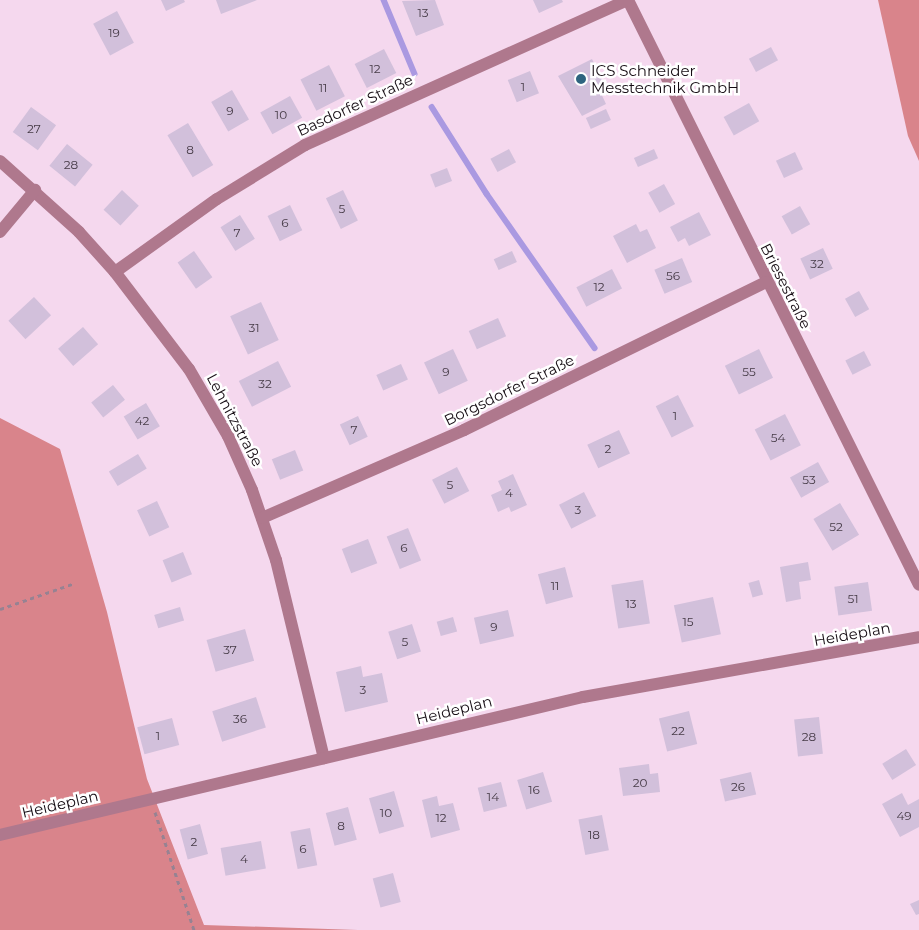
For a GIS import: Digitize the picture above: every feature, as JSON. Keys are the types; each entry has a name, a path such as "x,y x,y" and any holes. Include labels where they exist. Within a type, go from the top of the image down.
{"street":[{"name":"Basdorfer Straße","path":"115,272 216,199 305,145 628,0"},
{"name":"Briesestraße","path":"628,0 766,282 919,585"},
{"name":"Lehnitzstraße","path":"0,161 35,190 115,272 168,339 207,398 240,463 262,518 324,758"},
{"path":"0,232 35,190"},
{"name":"Borgsdorfer Straße","path":"262,518 464,430 766,282"},
{"name":"Heideplan","path":"0,835 151,801 583,697 919,637"}],"path":[{"path":"0,609 75,583"},
{"path":"151,801 194,930"}],"shaded area":[{"path":"878,0 919,0 919,161 908,136"},
{"path":"0,418 60,449 107,612 147,779 204,925 358,930 0,930"}],"building":[{"path":"161,0 184,0 185,2 166,11"},
{"path":"216,0 257,0 221,14"},
{"path":"435,0 444,25 416,36 402,1"},
{"path":"533,0 562,0 563,2 539,13"},
{"path":"117,11 134,43 110,55 93,24"},
{"path":"771,47 778,60 756,72 749,59"},
{"path":"384,49 396,73 367,88 355,64"},
{"path":"592,59 605,86 599,89 606,104 582,116 558,76"},
{"path":"329,65 345,96 316,111 300,80"},
{"path":"530,71 539,93 517,102 508,80"},
{"path":"232,90 249,119 228,131 211,102"},
{"path":"290,96 302,118 272,134 260,112"},
{"path":"749,103 759,121 734,135 724,117"},
{"path":"31,107 56,125 38,150 13,132"},
{"path":"606,109 611,120 591,129 586,118"},
{"path":"188,123 213,165 193,177 167,135"},
{"path":"67,144 93,165 75,187 49,166"},
{"path":"509,149 516,162 498,172 490,159"},
{"path":"654,149 658,158 638,167 634,158"},
{"path":"795,152 803,169 784,178 776,161"},
{"path":"447,168 452,181 435,188 430,174"},
{"path":"664,184 675,204 659,213 648,193"},
{"path":"122,190 139,206 120,225 104,210"},
{"path":"343,190 358,221 341,229 326,198"},
{"path":"290,205 302,230 280,241 268,216"},
{"path":"800,206 810,224 792,235 782,216"},
{"path":"699,212 711,235 689,246 685,238 678,242 670,227"},
{"path":"240,215 255,239 235,251 220,227"},
{"path":"636,224 640,232 647,229 656,248 627,263 613,236"},
{"path":"823,248 833,269 810,279 800,259"},
{"path":"194,251 212,277 196,289 178,262"},
{"path":"512,251 517,262 499,270 494,259"},
{"path":"682,258 692,282 665,294 654,270"},
{"path":"612,269 622,289 586,307 576,287"},
{"path":"859,291 869,309 855,317 845,299"},
{"path":"34,297 51,315 25,339 8,321"},
{"path":"261,302 279,340 248,354 230,316"},
{"path":"498,318 506,336 477,349 469,331"},
{"path":"83,327 98,344 73,366 58,349"},
{"path":"453,349 468,381 439,394 424,363"},
{"path":"759,349 773,378 739,394 725,366"},
{"path":"864,351 871,365 853,375 845,361"},
{"path":"278,361 291,387 252,407 239,381"},
{"path":"401,364 408,380 383,391 376,375"},
{"path":"113,385 125,400 103,417 91,403"},
{"path":"678,395 694,426 672,438 656,406"},
{"path":"146,403 160,426 138,440 124,416"},
{"path":"785,414 801,445 771,461 755,429"},
{"path":"358,416 368,437 350,445 340,424"},
{"path":"619,430 630,454 598,468 587,445"},
{"path":"295,450 303,470 280,480 272,459"},
{"path":"138,454 147,469 118,486 109,472"},
{"path":"818,462 829,482 801,498 790,478"},
{"path":"457,467 469,491 444,504 432,480"},
{"path":"513,474 527,505 511,512 509,507 498,512 491,495 502,490 498,481"},
{"path":"584,492 596,516 571,529 559,505"},
{"path":"157,501 169,527 149,537 137,510"},
{"path":"840,503 859,535 832,551 813,519"},
{"path":"408,528 421,560 400,569 387,537"},
{"path":"368,539 377,563 351,573 342,549"},
{"path":"183,552 192,574 172,582 163,560"},
{"path":"808,562 811,580 799,582 801,599 786,602 780,567"},
{"path":"565,567 573,597 546,604 538,574"},
{"path":"643,580 650,623 618,628 611,585"},
{"path":"759,580 763,594 753,597 748,583"},
{"path":"868,582 872,611 838,615 834,587"},
{"path":"713,597 721,634 682,642 674,605"},
{"path":"180,607 184,620 158,628 154,615"},
{"path":"508,610 514,636 480,644 474,618"},
{"path":"453,617 457,631 441,636 437,622"},
{"path":"412,624 421,652 397,659 388,632"},
{"path":"245,629 254,661 216,672 207,640"},
{"path":"361,666 363,677 382,673 388,702 345,712 336,672"},
{"path":"256,697 266,727 222,742 212,711"},
{"path":"689,711 697,744 667,751 659,718"},
{"path":"819,717 823,754 798,756 794,720"},
{"path":"172,718 179,745 144,754 137,727"},
{"path":"906,749 916,765 892,780 882,764"},
{"path":"649,764 650,774 658,773 660,792 623,796 619,768"},
{"path":"543,772 552,802 526,810 517,780"},
{"path":"751,772 756,794 725,802 720,779"},
{"path":"501,782 507,806 484,812 478,788"},
{"path":"394,791 404,827 379,834 369,798"},
{"path":"902,793 908,805 919,799 919,827 900,837 882,804"},
{"path":"437,796 439,806 453,803 460,830 431,838 422,800"},
{"path":"348,807 357,840 335,846 326,813"},
{"path":"602,815 609,850 585,855 578,820"},
{"path":"200,824 208,854 188,859 180,829"},
{"path":"310,828 317,865 298,869 290,832"},
{"path":"261,841 266,869 225,876 221,848"},
{"path":"393,873 401,902 380,907 373,878"},
{"path":"919,900 919,914 916,915 910,904"}],"waterway":[{"path":"384,0 415,74"},
{"path":"432,107 487,194 595,348"}],"place":[{"name":"ICS Schneider Messtechnik GmbH","path":"581,79"}]}
